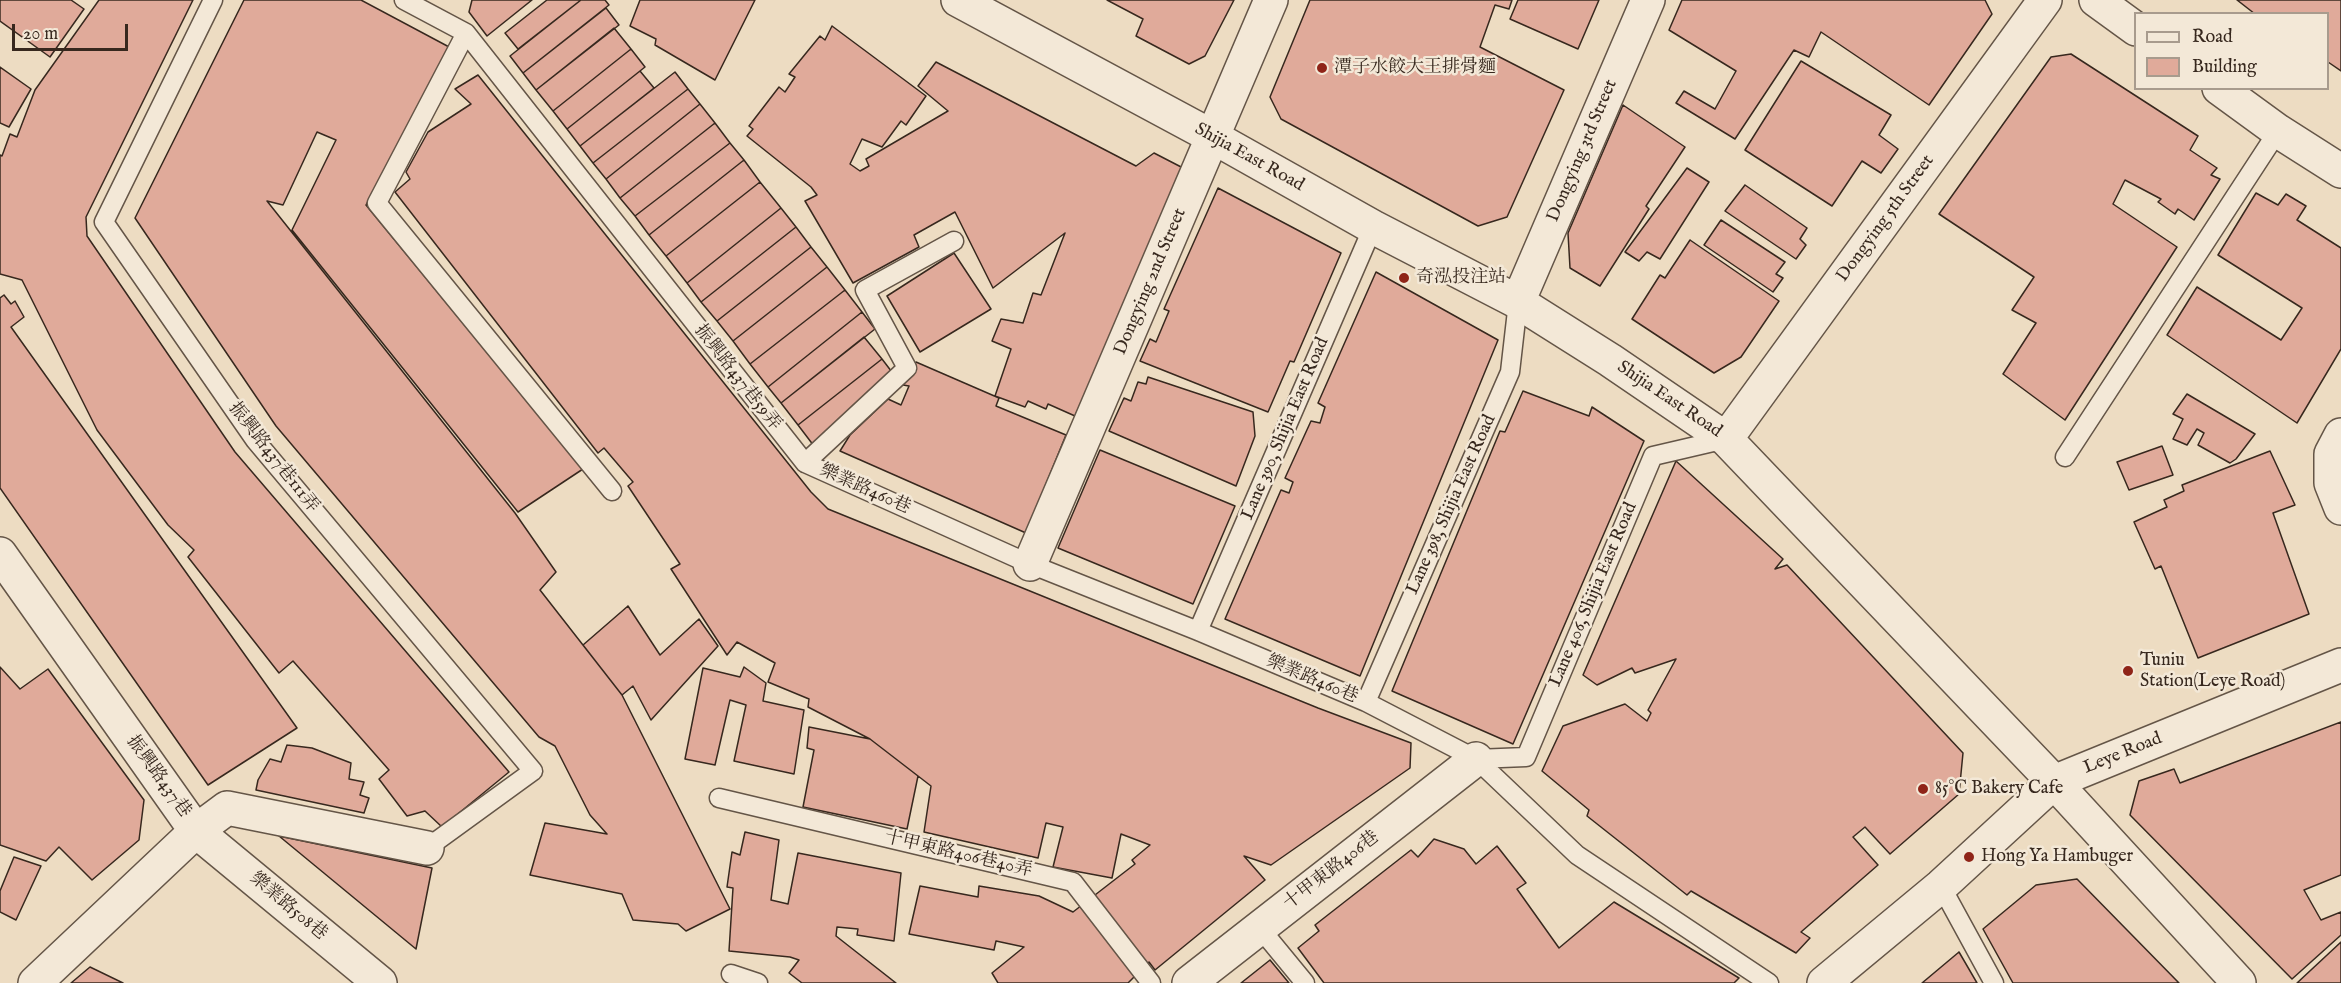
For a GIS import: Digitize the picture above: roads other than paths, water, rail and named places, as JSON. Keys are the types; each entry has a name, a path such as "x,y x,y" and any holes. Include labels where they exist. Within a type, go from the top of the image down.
{"street":[{"name":"Shijia East Road","path":"958,0 1213,137 1373,227 1518,302 1610,360 1726,439 2054,782 2239,983"},
{"name":"Dongying 2nd Street","path":"1030,564 1271,0"},
{"name":"Dongying 3rd Street","path":"1518,302 1648,0"},
{"name":"Dongying 5th Street","path":"1726,439 2045,0"},
{"path":"2096,0 2134,28"},
{"path":"2221,90 2278,131 2341,171"},
{"path":"2341,435 2331,454 2331,483 2341,508"},
{"name":"振興路437巷","path":"0,555 196,831 227,808 427,848"},
{"name":"Leye Road","path":"1824,983 1941,886 2054,782 2341,665"},
{"name":"十甲東路406巷","path":"1189,983 1476,759"},
{"path":"35,983 196,831"},
{"name":"樂業路508巷","path":"196,831 380,983"}],"lane":[{"name":"振興路437巷111弄","path":"213,0 104,222 255,440 533,771 427,848"},
{"name":"振興路437巷59弄","path":"404,0 466,33 805,463"},
{"path":"466,33 377,203 612,491"},
{"path":"2065,457 2278,131"},
{"name":"Lane 390, Shijia East Road","path":"1198,631 1373,227"},
{"path":"805,463 907,368 865,290 954,241"},
{"name":"Lane 398, Shijia East Road","path":"1366,702 1510,372 1518,302"},
{"name":"Lane 406, Shijia East Road","path":"1476,759 1526,757 1653,456 1726,439"},
{"name":"樂業路460巷","path":"805,463 1030,564 1198,631 1366,702 1476,759 1576,855 1769,983"},
{"name":"十甲東路406巷40弄","path":"719,798 1073,882 1151,983"},
{"path":"1941,886 1994,983"},
{"path":"1259,927 1305,983"},
{"path":"731,974 758,983"}],"place":[{"name":"潭子水餃大王排骨麵","path":"1322,68"},
{"name":"奇泓投注站","path":"1404,278"},
{"name":"Tuniu Station(Leye Road)","path":"2128,671"},
{"name":"85°C Bakery Cafe","path":"1923,789"},
{"name":"Hong Ya Hambuger","path":"1969,857"}]}
